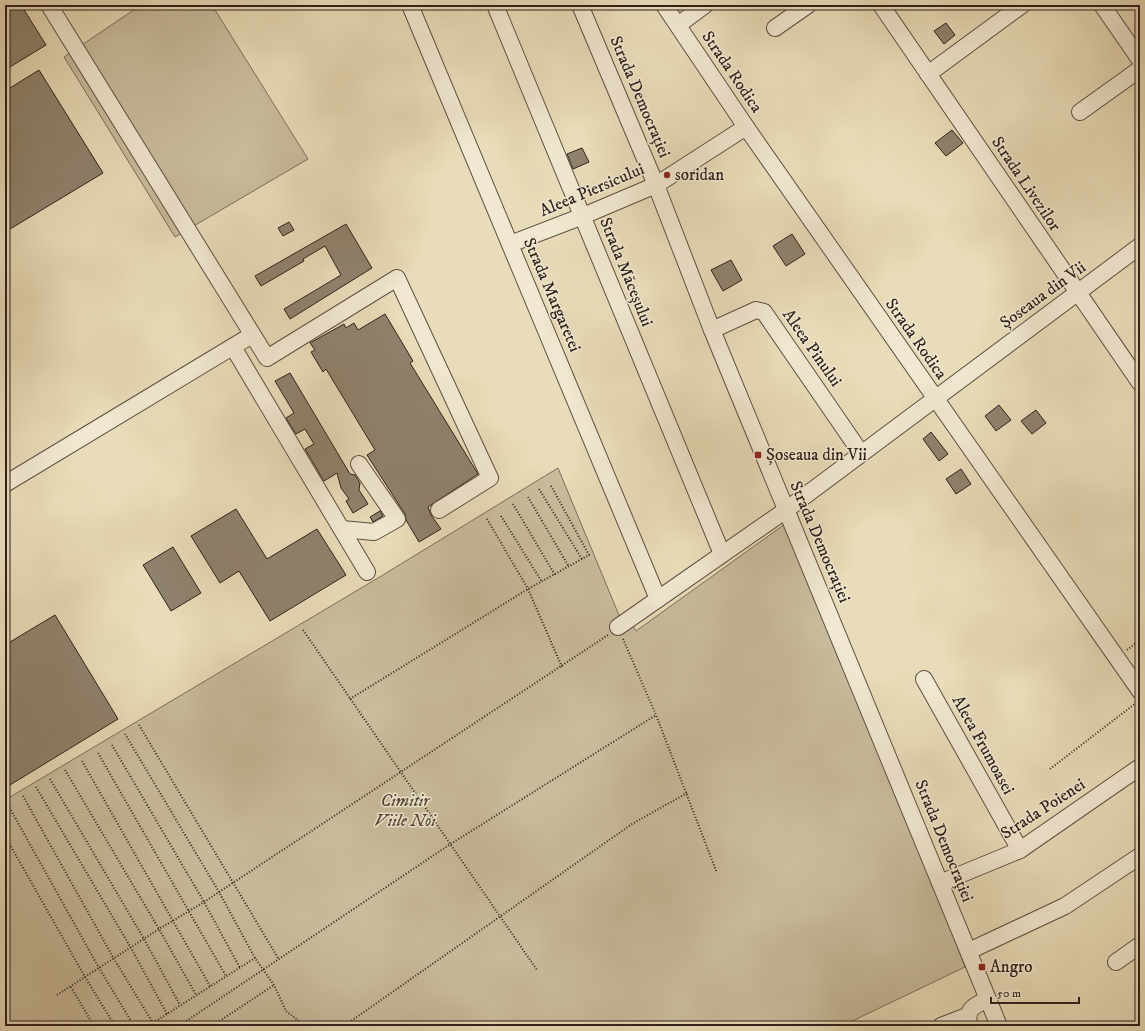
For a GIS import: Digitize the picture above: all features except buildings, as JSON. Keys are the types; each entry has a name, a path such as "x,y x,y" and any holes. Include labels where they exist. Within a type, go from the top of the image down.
{"street":[{"path":"49,5 267,358 397,278 490,478 439,510"},
{"name":"Strada Margaretei","path":"410,5 658,599"},
{"name":"Strada Măceșului","path":"495,5 722,554"},
{"name":"Strada Democrației","path":"580,5 656,185 712,330 999,1026"},
{"name":"Strada Rodica","path":"664,5 746,127 1139,691"},
{"path":"678,25 705,5"},
{"path":"775,28 808,5"},
{"name":"Strada Livezilor","path":"881,5 1140,383"},
{"path":"928,74 1022,5"},
{"path":"1080,112 1140,61 1102,5"},
{"name":"Aleea Piersicului","path":"510,244 583,216 656,185 746,127"},
{"name":"Șoseaua din Vii","path":"618,627 786,510 1140,246"},
{"name":"Aleea Pinului","path":"712,330 756,310 764,312 861,453"},
{"path":"5,484 252,335"},
{"path":"232,347 368,572"},
{"path":"342,529 374,532 397,519 359,464"},
{"name":"Aleea Frumoasei","path":"924,679 1020,850"},
{"name":"Strada Poienei","path":"940,883 1020,850 1140,766"},
{"path":"969,951 1066,906 1140,856"},
{"path":"1116,962 1140,945"},
{"path":"940,1026 968,1021 972,1007 988,999"}],"path":[{"path":"350,699 528,589 589,555 550,484"},
{"path":"539,489 582,559"},
{"path":"528,497 568,567"},
{"path":"513,504 555,575"},
{"path":"501,516 542,582"},
{"path":"487,519 528,589 562,667"},
{"path":"57,995 233,883 562,667 618,627 656,715 717,873"},
{"path":"303,630 449,845 537,970"},
{"path":"1050,769 1139,691"},
{"path":"179,1026 278,958 449,845 656,715"},
{"path":"139,725 278,958"},
{"path":"125,734 219,892 256,958 274,985 286,1011 305,1026"},
{"path":"112,745 204,902 240,968"},
{"path":"98,753 226,976"},
{"path":"82,761 210,986"},
{"path":"65,770 159,929 196,995"},
{"path":"50,779 144,939 180,1005"},
{"path":"36,787 131,948 167,1014"},
{"path":"344,1026 632,824 687,793"},
{"path":"23,796 114,959 153,1023"},
{"path":"8,805 99,968 134,1026"},
{"path":"5,836 85,977 115,1026"},
{"path":"148,1026 256,958"},
{"path":"212,1026 274,985"},
{"path":"71,987 94,1026"}],"green space":[{"path":"141,5 212,5 308,159 175,237 64,57"},
{"name":"Cimitir Viile Noi","path":"558,468 621,620 629,619 636,631 785,524 916,836 965,967 842,1026 5,1026 5,800 378,578"}],"place":[{"name":"soridan","path":"667,175"},
{"name":"Șoseaua din Vii","path":"758,455"},
{"name":"Angro","path":"982,967"}]}
